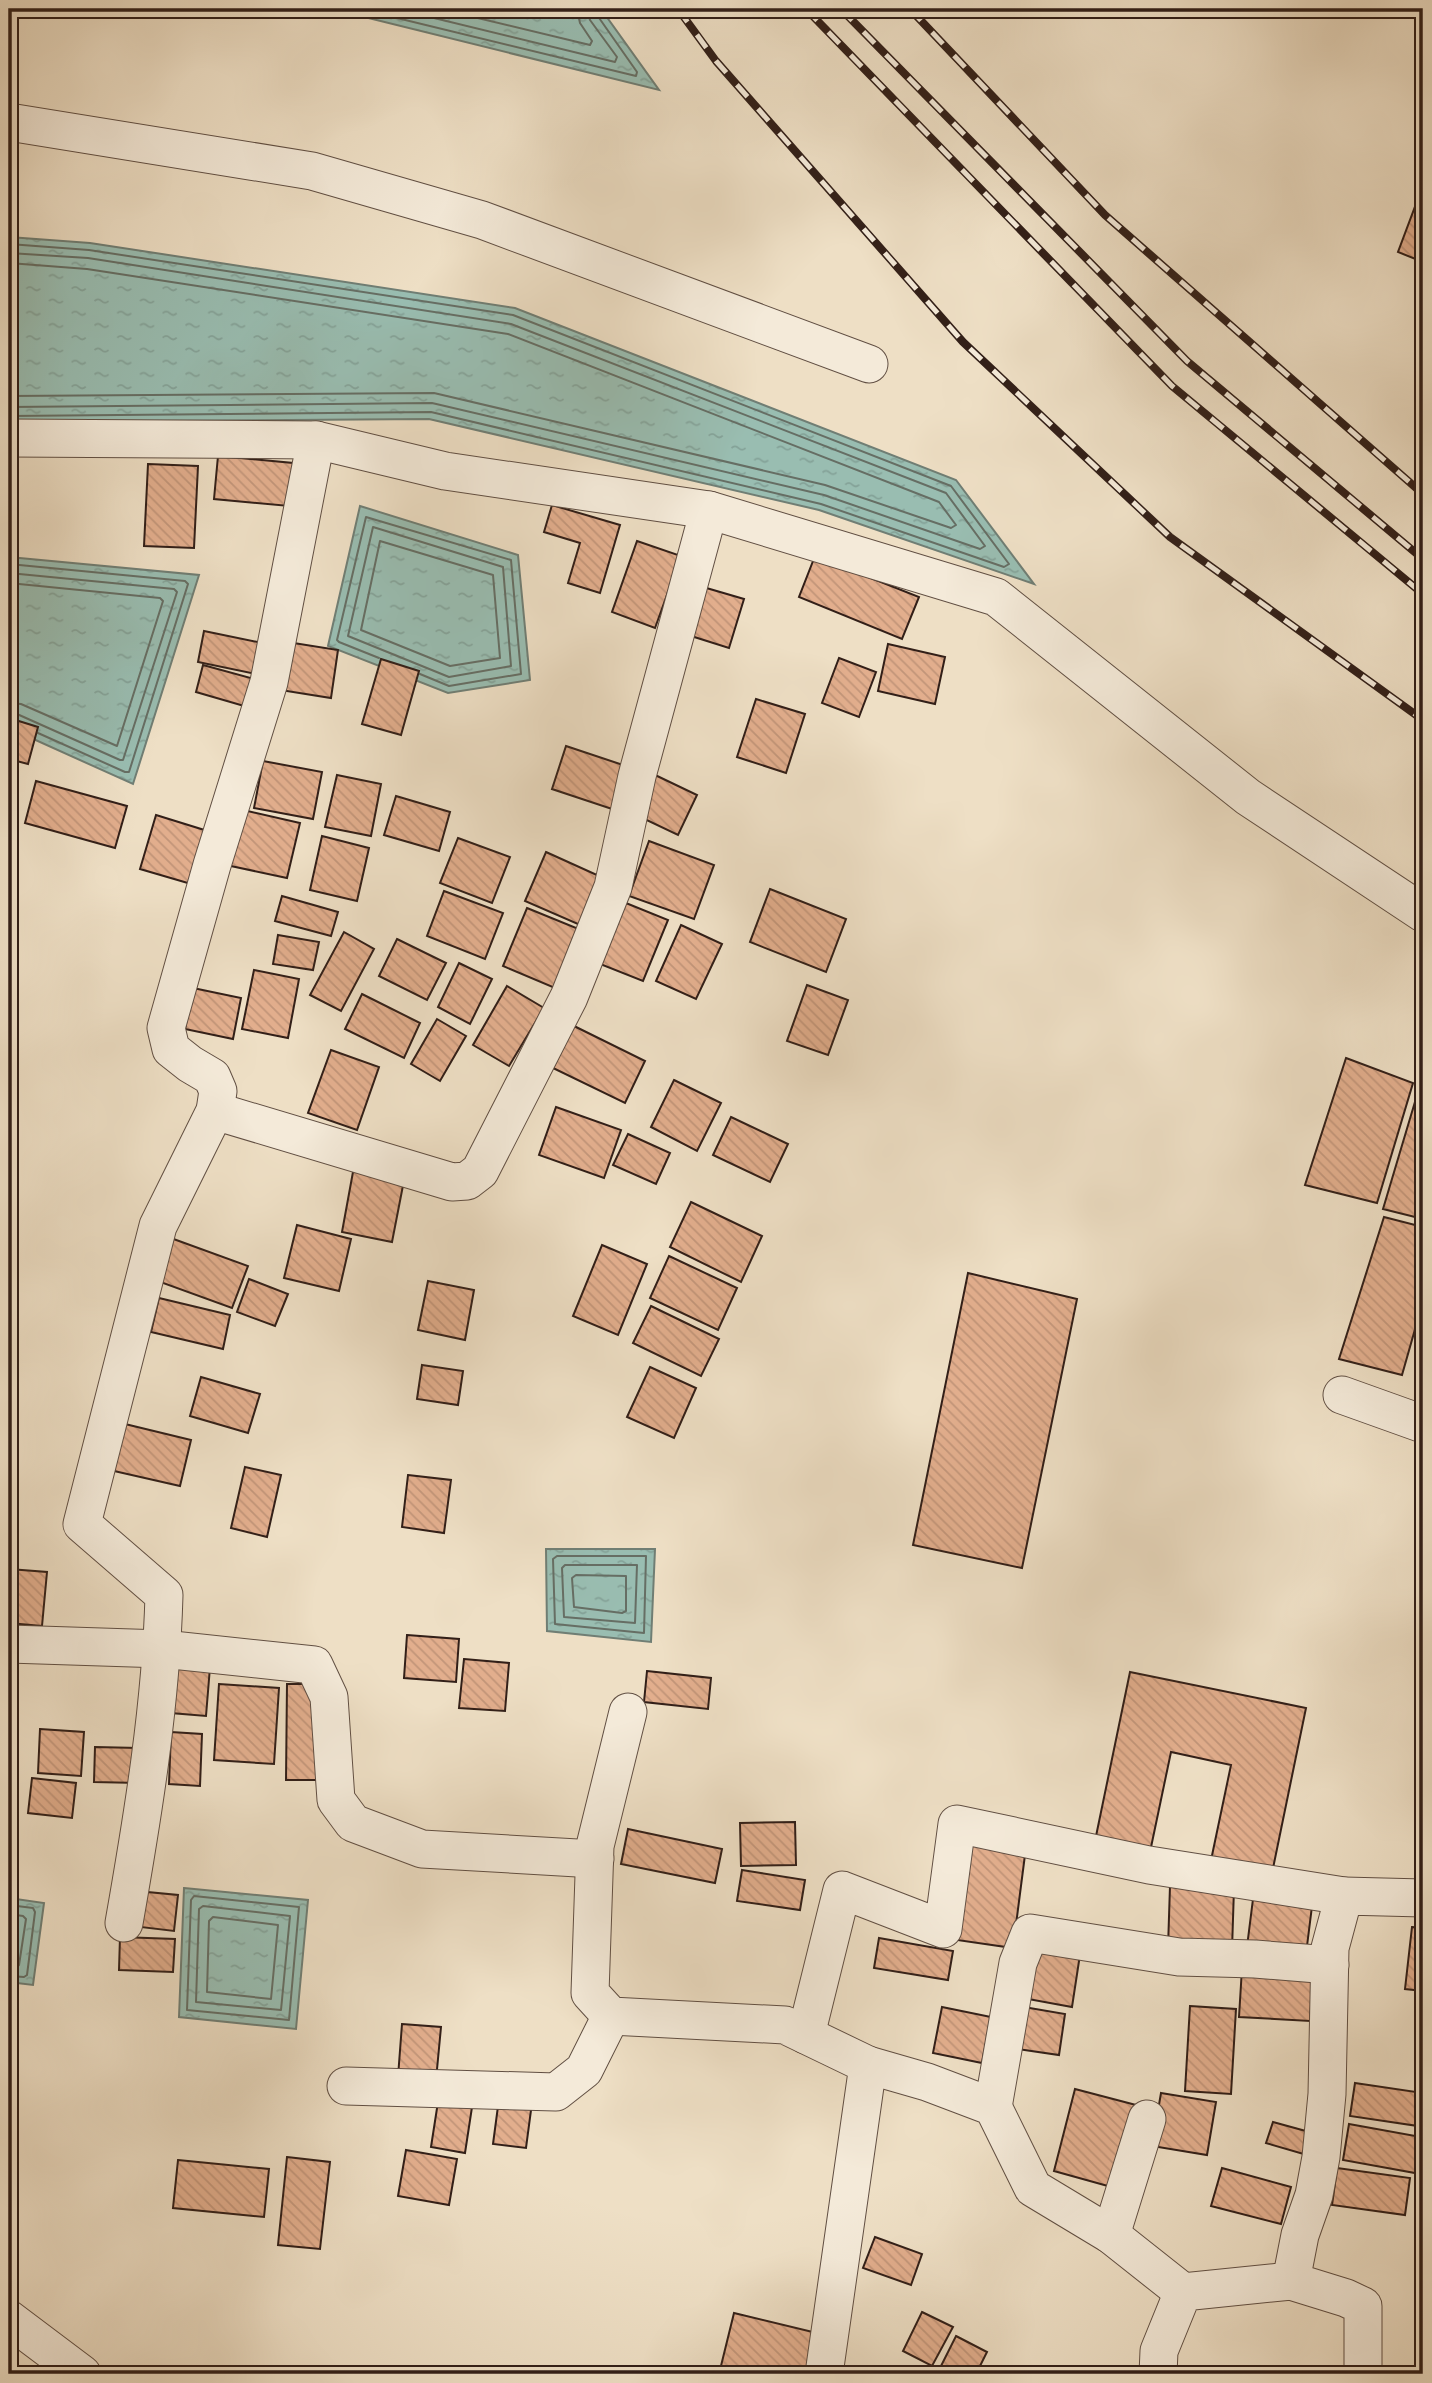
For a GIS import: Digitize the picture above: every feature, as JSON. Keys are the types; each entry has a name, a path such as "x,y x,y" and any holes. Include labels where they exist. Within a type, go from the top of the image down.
{"street":[{"path":"9,122 312,171 482,220 869,364"},
{"path":"9,438 316,440 445,471 709,510 996,597 1248,797 1423,913"},
{"path":"124,1923 138,1840 163,1649 164,1595 82,1524 158,1226 215,1111 218,1091 212,1077 171,1049 166,1028 212,865 269,682 316,440"},
{"path":"215,1111 452,1182 467,1181 480,1171 569,997 613,887 637,776 709,510"},
{"path":"1342,1395 1423,1424"},
{"path":"9,1644 163,1649 314,1665 330,1697 336,1800 353,1823 422,1849 595,1859"},
{"path":"628,1712 595,1846 590,1993 611,2016 785,2025 868,2065 927,2082 993,2107"},
{"path":"806,2035 842,1890 943,1929 957,1824 1149,1865 1344,1896 1423,1898"},
{"path":"1291,2281 1300,2235 1314,2195 1321,2157 1327,2094 1330,1948 1344,1896"},
{"path":"1330,1965 1179,1957 1030,1933 1018,1964 993,2107 1033,2188 1111,2235 1183,2292 1291,2281 1363,2306 1363,2374"},
{"path":"346,2086 556,2092 584,2070 611,2016"},
{"path":"824,2374 868,2065"},
{"path":"1111,2235 1147,2119"},
{"path":"1158,2374 1159,2351 1183,2292"},
{"path":"9,2319 82,2374"}],"water":[{"path":"332,9 601,9 659,90"},
{"path":"9,237 90,243 515,308 956,480 1034,584 819,510 429,419 9,422"},
{"path":"360,506 518,555 530,680 448,693 328,646"},
{"path":"9,557 199,575 133,784 9,728"},
{"path":"546,1549 655,1549 651,1642 547,1631"},
{"path":"184,1888 308,1900 296,2029 179,2017"},
{"path":"9,1898 44,1903 33,1985 9,1982"}],"building":[{"path":"1419,196 1423,198 1423,262 1398,252"},
{"path":"218,456 293,463 289,506 214,499"},
{"path":"148,464 198,466 194,548 144,546"},
{"path":"552,505 620,525 600,593 568,583 580,543 544,532"},
{"path":"637,541 681,556 655,628 612,612"},
{"path":"815,556 919,597 902,639 799,597"},
{"path":"703,587 744,599 729,648 688,635"},
{"path":"204,631 272,645 266,676 198,662"},
{"path":"281,641 338,650 331,698 274,689"},
{"path":"888,644 945,657 935,704 878,691"},
{"path":"839,658 876,672 859,717 822,703"},
{"path":"381,659 419,671 401,735 362,724"},
{"path":"203,665 258,680 251,708 196,692"},
{"path":"756,699 805,714 786,773 737,757"},
{"path":"9,718 38,727 28,764 9,759"},
{"path":"566,746 626,766 612,809 552,789"},
{"path":"263,761 322,772 313,819 254,808"},
{"path":"653,774 697,795 678,835 634,814"},
{"path":"337,775 381,784 371,836 325,827"},
{"path":"36,781 127,806 115,848 25,823"},
{"path":"396,796 450,812 439,851 384,835"},
{"path":"239,809 300,823 287,878 226,865"},
{"path":"156,815 214,833 198,886 140,869"},
{"path":"322,836 369,848 357,901 310,890"},
{"path":"458,838 510,857 492,903 440,883"},
{"path":"649,841 714,865 694,919 629,896"},
{"path":"546,852 608,880 587,928 525,901"},
{"path":"770,889 846,919 826,972 750,942"},
{"path":"444,891 503,913 485,959 427,936"},
{"path":"282,896 338,912 331,936 275,921"},
{"path":"616,899 668,920 643,981 590,960"},
{"path":"527,908 586,932 562,991 503,966"},
{"path":"681,925 722,944 696,999 656,981"},
{"path":"344,932 374,949 341,1011 310,995"},
{"path":"278,935 319,942 313,970 273,964"},
{"path":"397,939 446,963 427,1000 379,976"},
{"path":"459,963 492,979 470,1024 438,1007"},
{"path":"254,970 299,979 288,1038 242,1029"},
{"path":"807,985 848,1000 828,1055 787,1041"},
{"path":"507,986 544,1008 509,1066 473,1045"},
{"path":"193,988 241,998 233,1039 185,1029"},
{"path":"362,994 420,1023 404,1058 345,1029"},
{"path":"437,1019 466,1036 440,1081 411,1064"},
{"path":"9,1021 17,1024 9,1049"},
{"path":"574,1026 645,1061 625,1103 553,1068"},
{"path":"331,1050 379,1067 357,1130 308,1113"},
{"path":"1346,1058 1413,1083 1377,1203 1305,1185"},
{"path":"1423,1075 1423,1219 1383,1209"},
{"path":"674,1080 721,1103 697,1151 651,1127"},
{"path":"556,1107 621,1130 604,1178 539,1155"},
{"path":"731,1117 788,1144 770,1182 713,1155"},
{"path":"628,1134 670,1153 656,1184 613,1165"},
{"path":"355,1161 406,1170 392,1242 342,1232"},
{"path":"691,1202 762,1236 741,1282 670,1247"},
{"path":"1384,1217 1423,1227 1423,1301 1402,1375 1339,1359"},
{"path":"297,1225 351,1239 339,1291 284,1278"},
{"path":"168,1237 248,1266 232,1308 152,1279"},
{"path":"602,1245 647,1264 618,1335 573,1316"},
{"path":"669,1256 737,1288 718,1330 650,1298"},
{"path":"968,1273 1077,1299 1022,1568 913,1545"},
{"path":"249,1279 288,1294 275,1326 237,1312"},
{"path":"428,1281 474,1290 465,1340 418,1330"},
{"path":"159,1298 230,1315 223,1349 151,1332"},
{"path":"651,1306 719,1339 701,1376 633,1343"},
{"path":"422,1365 463,1371 458,1405 417,1399"},
{"path":"650,1367 696,1388 674,1438 627,1417"},
{"path":"201,1377 260,1394 248,1433 190,1416"},
{"path":"125,1424 191,1440 180,1486 114,1471"},
{"path":"245,1467 281,1475 267,1537 231,1528"},
{"path":"408,1475 451,1480 444,1533 402,1527"},
{"path":"9,1569 47,1572 42,1626 9,1623"},
{"path":"407,1635 459,1639 456,1682 404,1678"},
{"path":"464,1659 509,1663 505,1711 459,1708"},
{"path":"175,1664 210,1667 206,1716 171,1713"},
{"path":"647,1671 711,1678 708,1709 644,1702"},
{"path":"1130,1672 1306,1708 1271,1878 1210,1865 1231,1765 1171,1752 1150,1852 1095,1841"},
{"path":"219,1684 279,1688 274,1764 214,1760"},
{"path":"287,1684 318,1684 318,1780 286,1780"},
{"path":"40,1729 84,1732 81,1776 38,1773"},
{"path":"171,1732 202,1734 200,1786 169,1784"},
{"path":"95,1747 139,1748 139,1783 94,1782"},
{"path":"32,1778 76,1783 72,1818 28,1813"},
{"path":"795,1822 796,1865 741,1866 740,1823"},
{"path":"628,1829 722,1849 715,1883 621,1864"},
{"path":"970,1839 1026,1847 1013,1948 957,1940"},
{"path":"742,1870 805,1880 800,1910 737,1901"},
{"path":"1170,1886 1234,1888 1232,1950 1168,1948"},
{"path":"137,1891 178,1895 174,1931 132,1926"},
{"path":"1254,1891 1313,1898 1306,1954 1247,1947"},
{"path":"1412,1927 1423,1928 1423,1991 1405,1989"},
{"path":"120,1937 175,1939 173,1972 119,1970"},
{"path":"879,1938 953,1951 948,1980 874,1968"},
{"path":"1037,1941 1081,1948 1072,2007 1028,1999"},
{"path":"1242,1968 1313,1973 1310,2021 1239,2017"},
{"path":"1018,2006 1065,2014 1059,2055 1011,2048"},
{"path":"1190,2006 1236,2009 1231,2094 1185,2091"},
{"path":"942,2007 991,2017 982,2063 933,2053"},
{"path":"402,2024 441,2027 436,2080 398,2077"},
{"path":"1355,2083 1423,2093 1418,2126 1350,2116"},
{"path":"440,2089 474,2094 465,2153 431,2147"},
{"path":"1075,2089 1136,2105 1115,2188 1054,2171"},
{"path":"500,2091 533,2095 526,2148 493,2144"},
{"path":"1161,2093 1216,2102 1207,2155 1152,2146"},
{"path":"1273,2122 1313,2133 1307,2155 1266,2143"},
{"path":"1349,2124 1421,2137 1415,2173 1343,2160"},
{"path":"406,2150 457,2159 449,2205 398,2196"},
{"path":"287,2157 330,2162 320,2249 278,2245"},
{"path":"178,2160 269,2169 264,2217 173,2208"},
{"path":"1222,2168 1291,2187 1281,2224 1211,2206"},
{"path":"1337,2168 1410,2178 1405,2215 1332,2205"},
{"path":"875,2237 922,2254 911,2285 863,2268"},
{"path":"922,2312 953,2327 932,2366 903,2351"},
{"path":"734,2313 821,2334 812,2374 719,2374"},
{"path":"956,2336 987,2352 976,2374 937,2374"}],"railway":[{"path":"678,9 716,61 963,342 1170,537 1423,720"},
{"path":"806,9 1172,386 1423,594"},
{"path":"841,9 1187,361 1423,559"},
{"path":"910,9 1105,215 1423,494"}]}
